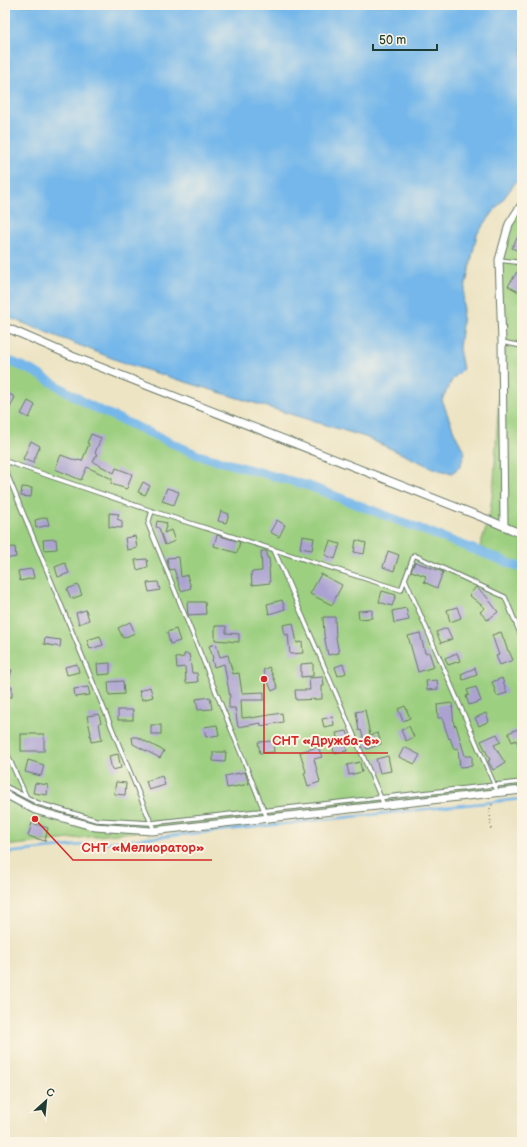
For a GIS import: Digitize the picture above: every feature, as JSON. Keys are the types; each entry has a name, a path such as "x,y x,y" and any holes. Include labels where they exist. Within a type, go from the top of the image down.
{"street":[{"path":"504,526 500,260 509,224 522,204"},
{"path":"5,328 72,356 522,534"},
{"path":"5,794 35,810 95,827 154,830 384,805 496,796 522,790"}],"lane":[{"path":"500,260 516,262 522,265"},
{"path":"502,342 522,346"},
{"path":"5,461 152,511 401,590 414,555 505,597 522,638"},
{"path":"5,469 154,830"},
{"path":"152,511 148,524 267,818"},
{"path":"274,550 384,805"},
{"path":"405,579 495,785 496,796"},
{"path":"5,749 26,796"},
{"path":"5,786 38,803 96,820 150,823 522,782"}],"path":[{"path":"491,829 490,806 496,796"}],"green space":[{"path":"522,204 522,565 495,555 480,546 489,520 494,481 502,342 499,260 509,224"},
{"path":"5,359 35,372 89,405 198,455 309,486 522,568 522,790 5,846"}],"water":[{"path":"5,5 522,5 522,174 477,234 464,293 459,348 463,369 452,380 442,400 455,434 465,453 460,467 452,473 435,469 365,437 127,364 5,316"}],"building":[{"path":"522,228 522,253 512,248"},
{"path":"517,272 522,275 522,287 519,292 508,286"},
{"path":"5,392 15,397 10,408 5,405"},
{"path":"28,401 35,405 29,418 21,414"},
{"path":"91,434 101,438 95,453 97,454 93,462 114,473 116,468 132,474 127,489 111,484 112,479 87,467 81,480 55,469 61,455 77,461 82,461 89,444 87,443"},
{"path":"31,441 40,446 33,463 23,459"},
{"path":"143,482 150,486 145,495 138,492"},
{"path":"22,487 32,488 31,497 21,496"},
{"path":"167,488 179,492 174,505 162,501"},
{"path":"221,511 229,514 226,523 218,521"},
{"path":"109,513 119,514 117,519 122,521 122,528 109,527"},
{"path":"47,517 49,525 36,528 35,520"},
{"path":"277,520 285,525 279,537 270,532"},
{"path":"157,521 167,523 164,533 171,530 175,541 165,545 159,528 156,527"},
{"path":"217,535 240,542 237,553 214,546"},
{"path":"135,536 137,548 127,550 125,538"},
{"path":"302,536 314,538 312,550 300,548"},
{"path":"56,539 57,549 44,550 43,540"},
{"path":"356,540 366,543 364,554 354,552"},
{"path":"330,541 340,544 335,559 325,555"},
{"path":"15,547 16,557 5,559 5,548"},
{"path":"261,551 267,551 267,558 269,558 270,583 252,585 251,572 262,571"},
{"path":"388,551 399,555 394,571 383,567"},
{"path":"179,557 181,577 187,575 191,588 181,591 174,569 170,570 167,558"},
{"path":"147,559 148,567 137,570 135,560"},
{"path":"415,562 443,572 437,588 424,582 426,576 411,571"},
{"path":"65,563 69,573 58,577 55,567"},
{"path":"32,569 34,578 20,581 18,571"},
{"path":"321,574 342,585 332,605 310,594"},
{"path":"158,582 160,590 149,592 147,583"},
{"path":"78,585 82,595 71,599 67,589"},
{"path":"476,587 486,596 498,612 487,620 480,612 485,608 469,595"},
{"path":"382,591 396,595 392,606 379,602"},
{"path":"282,600 285,609 269,614 267,604"},
{"path":"187,602 205,602 206,614 188,615"},
{"path":"457,607 461,618 450,622 447,610"},
{"path":"406,608 409,620 394,623 392,611"},
{"path":"86,610 89,620 79,624 76,613"},
{"path":"372,610 372,618 359,619 358,611"},
{"path":"323,617 335,617 336,638 339,653 328,655 324,635"},
{"path":"130,622 135,633 123,638 118,628"},
{"path":"293,623 297,643 302,642 303,653 290,654 288,634 285,635 283,625"},
{"path":"215,626 226,626 226,633 239,634 239,642 215,640"},
{"path":"447,628 452,639 441,643 436,632"},
{"path":"176,629 180,641 170,644 167,632"},
{"path":"501,632 513,660 500,665 496,656 499,655 492,635"},
{"path":"420,633 425,653 429,652 434,667 418,672 408,636"},
{"path":"100,636 103,645 90,649 87,640"},
{"path":"45,638 61,640 60,647 44,644"},
{"path":"216,644 220,657 228,655 233,674 239,673 242,693 264,692 264,700 241,700 242,718 282,713 283,722 261,726 261,723 238,727 235,708 229,708 230,697 224,664 214,667 209,646"},
{"path":"457,653 460,661 448,665 445,658"},
{"path":"184,654 189,654 192,673 197,673 198,682 186,683 185,667 177,668 176,658 184,657"},
{"path":"110,663 110,674 98,675 97,664"},
{"path":"313,663 313,676 301,677 301,664"},
{"path":"77,664 79,672 67,675 65,667"},
{"path":"343,664 346,673 338,676 335,667"},
{"path":"269,667 278,688 272,691 263,670"},
{"path":"5,668 12,670 7,686 12,686 12,697 5,697"},
{"path":"475,668 477,675 463,680 461,674"},
{"path":"323,677 324,686 322,686 322,699 296,700 295,690 310,690 309,678"},
{"path":"502,678 507,693 497,696 492,682"},
{"path":"437,680 438,689 427,690 426,681"},
{"path":"123,681 124,694 109,695 108,682"},
{"path":"88,687 90,695 75,697 74,689"},
{"path":"150,687 153,697 142,700 139,691"},
{"path":"476,687 481,701 469,705 466,696 469,695 467,690"},
{"path":"210,697 212,709 198,710 196,699"},
{"path":"452,703 454,726 456,725 465,756 472,756 472,766 460,767 458,748 454,749 442,718 438,718 437,705"},
{"path":"405,706 410,718 403,721 398,709"},
{"path":"118,710 133,710 133,720 118,720"},
{"path":"365,710 370,735 378,733 381,744 367,749 361,730 359,731 356,712"},
{"path":"486,713 489,721 479,726 475,718"},
{"path":"99,714 102,740 91,742 91,734 87,716"},
{"path":"333,717 334,725 324,727 322,719"},
{"path":"151,725 161,725 161,734 151,734"},
{"path":"217,725 219,735 206,737 204,727"},
{"path":"409,726 414,737 406,741 401,730"},
{"path":"518,729 522,739 522,754 516,740 512,742 508,733"},
{"path":"347,731 349,738 345,739 347,751 334,753 332,742 338,741 336,733"},
{"path":"21,734 44,734 44,751 21,751"},
{"path":"497,734 501,742 494,745 505,763 493,770 481,741"},
{"path":"132,737 137,737 164,751 160,758 133,744"},
{"path":"273,741 274,752 260,753 258,742"},
{"path":"318,747 322,757 314,759 320,782 308,786 304,773 306,772 300,752"},
{"path":"404,747 420,755 415,764 399,757"},
{"path":"213,752 226,752 225,762 213,761"},
{"path":"118,754 121,768 112,770 109,756"},
{"path":"388,756 391,771 380,773 376,759"},
{"path":"28,760 44,765 41,776 25,772"},
{"path":"360,762 362,772 349,775 347,765"},
{"path":"245,772 249,784 227,788 225,776"},
{"path":"162,776 165,785 149,790 146,781"},
{"path":"116,782 126,783 125,795 114,794"},
{"path":"35,783 48,785 47,795 33,793"},
{"path":"32,823 48,828 45,841 28,836"}],"waterway":[{"path":"5,359 35,372 89,405 198,455 309,486 522,568"},
{"path":"5,853 522,799"}],"place":[{"name":"СНТ «Дружба-6»","path":"264,679"},
{"name":"СНТ «Мелиоратор»","path":"35,819"}]}
